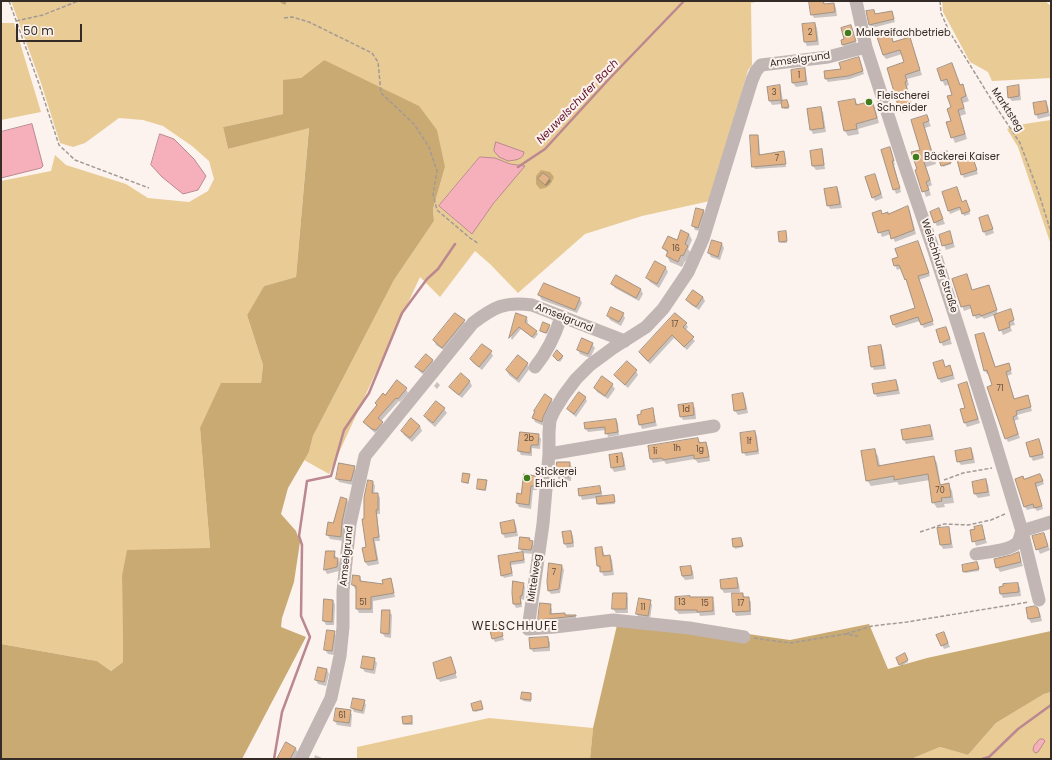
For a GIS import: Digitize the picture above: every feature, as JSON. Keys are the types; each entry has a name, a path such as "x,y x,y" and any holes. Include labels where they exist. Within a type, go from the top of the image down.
{"street":[{"name":"Welschhufer Straße","path":"856,1 866,47 934,251 1022,531 1039,600"},
{"name":"Amselgrund","path":"301,759 331,698 343,626 343,591 350,524 365,456 473,322 503,305 517,303 532,305 625,341 646,327 663,310 688,272 703,239 756,70 761,65 828,57 866,47"},
{"path":"535,367 545,355 551,344 561,317"},
{"name":"Mittelweg","path":"625,341 601,356 576,379 564,395 550,420 549,454 542,524 528,629 555,628 613,620 690,628 744,637"},
{"path":"549,454 714,426"},
{"path":"976,554 1015,545 1018,542 1022,531 1051,522"}],"path":[{"path":"9,1 59,145 75,160 149,188"},
{"path":"16,21 44,15 78,1"},
{"name":"Marktsteg","path":"940,1 941,12 949,31 1020,143 1038,191 1051,232"},
{"path":"284,18 292,17 309,22 372,53 378,62 380,93 414,124 429,147 437,171 433,194 437,210 478,244"},
{"path":"944,480 950,479 962,473 1002,466"},
{"path":"920,532 944,524 962,525 991,520 1004,515 1014,507"},
{"path":"744,637 790,643 846,634 872,626 908,622 1039,600"},
{"path":"846,634 858,636"}],"shaded area":[{"path":"11,1 760,1 751,3 752,65 748,70 710,201 642,216 585,234 518,293 475,251 440,297 420,277 329,474 304,460 309,452 313,436 394,280 434,221 433,209 445,167 324,60 301,78 283,114 223,127 228,149 309,127 296,277 264,286 247,315 263,365 261,383 200,428 210,548 122,576 123,662 111,671 97,661 1,644 1,181 51,171 55,155 66,165 126,184 148,198 189,202 208,191 214,179 209,161 192,146 163,126 143,120 119,118 85,143 73,147 60,143 41,83","holes":["480,157 495,158 510,164 524,166 493,204 472,234 439,206"]},
{"path":"942,1 1045,1 1051,6 1051,78 992,81 988,72 970,62 943,12"},
{"path":"1,23 14,23 41,112 1,120"},
{"path":"324,60 419,106 437,130 445,167 433,209 434,221 394,280 313,436 309,452 288,488 281,514 296,531 300,542 294,582 282,618 281,627 306,637 242,759 1,759 1,644 97,661 111,671 123,662 122,576 127,550 210,548 200,428 221,383 261,383 263,365 247,315 264,286 296,277 309,128 228,149 223,127 283,114 283,80 301,78"},
{"path":"1051,120 1051,245 1018,147 1007,129 1024,124"},
{"path":"32,124 43,166 41,168 1,178 1,132"},
{"path":"160,134 174,139 194,159 206,176 198,190 183,194 162,177 151,165"},
{"path":"496,142 524,152 522,157 508,161 499,157 494,151"},
{"path":"480,157 495,158 510,164 525,166 493,204 472,234 439,206"},
{"path":"541,170 550,172 554,177 552,182 546,188 540,189 536,184 536,176"},
{"path":"869,624 888,669 927,658 1051,631 1051,692 1044,694 996,723 968,755 940,747 911,759 590,759 593,728 617,625 748,634 790,640"},
{"path":"1051,692 1051,759 911,759 940,747 968,755 996,723 1044,694"},
{"path":"489,718 593,728 590,759 357,759 357,747"},
{"path":"1040,739 1045,741 1038,752 1035,753 1033,750 1034,746"}],"building":[{"path":"809,1 823,1 824,4 834,3 835,12 811,15"},
{"path":"874,10 875,14 892,11 894,19 869,25 866,11"},
{"path":"815,23 817,41 804,42 802,24"},
{"name":"Malereifachbetrieb","path":"851,25 856,41 842,45 841,40 844,39 841,28"},
{"path":"891,33 893,42 910,37 920,70 905,75 907,81 905,82 912,106 899,109 887,68 904,62 900,50 883,55 877,37"},
{"path":"859,57 863,71 848,76 825,79 824,71 841,69 839,63"},
{"path":"952,63 960,85 963,84 966,96 961,98 964,108 958,110 965,134 951,138 946,122 951,121 947,109 951,107 947,96 952,95 947,79 941,81 937,69"},
{"path":"805,68 806,81 792,83 791,70"},
{"path":"780,85 781,100 769,101 767,87"},
{"path":"1019,85 1019,96 1008,98 1007,87"},
{"path":"855,99 856,105 872,101 877,118 856,124 857,129 844,131 838,102"},
{"path":"787,100 789,107 782,108 781,101"},
{"path":"1046,101 1048,112 1035,115 1033,103"},
{"path":"821,107 824,128 810,130 807,109"},
{"path":"927,115 929,121 923,123 934,159 924,162 930,180 926,182 929,190 922,192 915,170 917,169 911,152 920,150 911,120"},
{"path":"750,135 758,135 759,155 784,151 786,164 752,167"},
{"path":"890,147 894,161 892,161 900,188 893,190 881,150"},
{"path":"822,149 824,165 812,166 810,151"},
{"path":"947,151 951,163 941,166 937,154"},
{"path":"971,152 977,170 961,175 956,156"},
{"path":"543,173 550,178 545,185 538,179"},
{"path":"875,174 881,194 872,198 865,177"},
{"path":"837,187 840,204 827,206 824,189"},
{"path":"957,187 962,202 966,200 970,211 962,214 960,207 948,211 942,192"},
{"path":"908,206 914,230 891,239 889,230 878,233 872,213 881,210 882,214 888,212 888,214"},
{"path":"696,208 704,210 698,228 692,226"},
{"path":"939,208 943,219 934,223 930,212"},
{"path":"988,215 993,229 983,232 979,218"},
{"path":"681,230 689,234 685,244 688,246 678,262 666,256 668,251 662,248 668,236 677,240"},
{"path":"786,231 787,241 779,242 778,232"},
{"path":"950,231 953,243 942,246 939,235"},
{"path":"712,240 722,243 718,257 708,253"},
{"path":"918,241 929,273 918,276 933,321 921,325 918,317 893,325 890,316 915,308 906,279 905,280 899,265 894,266 892,259 898,257 895,249"},
{"path":"655,261 666,267 657,284 646,278"},
{"path":"967,274 972,290 989,285 997,310 981,316 980,314 973,316 970,305 961,307 952,279"},
{"path":"616,275 641,289 636,298 611,284"},
{"path":"544,283 580,298 575,310 538,295"},
{"path":"693,290 703,297 696,307 686,300"},
{"path":"611,307 624,313 619,322 607,316"},
{"path":"1011,309 1014,320 1009,322 1010,327 999,331 994,315"},
{"path":"455,313 465,320 442,348 433,340"},
{"path":"516,313 527,317 525,322 537,331 532,337 519,327 509,338"},
{"path":"675,313 687,323 683,327 694,337 684,347 672,335 648,361 639,352"},
{"path":"543,322 550,325 546,333 540,331"},
{"path":"946,327 950,339 940,343 936,330"},
{"path":"984,333 995,367 1009,363 1011,370 1006,372 1014,399 1028,395 1031,407 1016,411 1017,415 1013,417 1018,434 1005,439 987,387 992,385 987,370 984,371 975,335"},
{"path":"582,338 593,343 588,354 577,350"},
{"path":"482,344 492,351 479,367 470,359"},
{"path":"881,345 884,365 871,367 868,347"},
{"path":"557,350 563,356 558,361 553,356"},
{"path":"426,354 433,360 423,372 415,367"},
{"path":"518,355 528,363 517,379 506,370"},
{"path":"943,360 945,367 950,365 953,375 938,379 933,363"},
{"path":"627,361 637,370 625,385 614,375"},
{"path":"461,373 470,381 459,395 449,387"},
{"path":"602,376 613,384 605,396 594,388"},
{"path":"397,380 407,388 378,418 383,422 376,430 372,429 363,422 377,405 375,403 383,393 385,395"},
{"path":"896,380 898,390 874,394 872,384"},
{"path":"967,382 978,419 964,423 960,409 965,408 958,385"},
{"path":"579,392 586,397 574,414 567,409"},
{"path":"743,393 746,409 734,411 732,395"},
{"path":"545,394 552,399 542,422 532,418 534,411"},
{"path":"436,401 445,408 433,423 424,416"},
{"path":"693,403 694,415 680,417 678,405"},
{"path":"653,408 655,422 639,425 637,415 641,414 641,411"},
{"path":"411,418 420,426 410,438 401,431"},
{"path":"616,419 618,432 605,434 605,427 585,429 584,423"},
{"path":"930,425 932,436 903,440 901,430"},
{"path":"755,431 758,451 742,453 740,433"},
{"path":"520,432 539,434 538,445 531,445 530,453 518,451"},
{"path":"698,438 699,443 706,442 709,457 694,459 694,455 663,460 662,458 650,459 648,446"},
{"path":"1039,439 1043,454 1030,457 1026,443"},
{"path":"971,448 973,459 957,462 955,451"},
{"path":"875,449 878,466 934,456 940,485 949,483 951,497 941,498 942,501 932,503 928,474 894,480 894,476 866,481 861,451"},
{"path":"622,453 624,466 611,468 609,455"},
{"path":"557,462 570,462 569,477 556,476"},
{"path":"339,463 355,466 351,481 336,479"},
{"path":"463,473 470,474 468,483 462,482"},
{"path":"524,474 536,476 535,486 531,486 529,505 516,503 517,493 521,494"},
{"path":"1040,474 1043,481 1035,483 1042,506 1034,508 1033,504 1024,507 1015,479 1023,476 1024,479"},
{"path":"478,479 487,480 485,490 477,489"},
{"path":"986,479 988,492 974,494 972,482"},
{"path":"368,480 373,481 372,493 378,493 378,510 376,510 379,537 373,538 377,560 365,562 362,548 366,547 362,519 364,519 364,498"},
{"path":"600,486 601,493 579,496 578,489"},
{"path":"614,495 615,502 597,504 596,497"},
{"path":"341,497 347,499 342,522 341,537 326,535 328,522 333,523"},
{"path":"514,520 516,532 502,534 500,523"},
{"path":"982,525 985,539 972,542 970,530 975,529 974,527"},
{"path":"949,527 951,544 940,545 937,528"},
{"path":"571,531 573,543 564,544 562,532"},
{"path":"1044,533 1048,546 1036,550 1032,536"},
{"path":"520,537 530,538 529,540 533,541 531,550 519,549"},
{"path":"741,538 743,546 733,547 732,539"},
{"path":"602,547 603,556 610,555 612,571 600,572 600,566 597,566 595,548"},
{"path":"326,551 335,551 334,558 338,558 337,567 324,570"},
{"path":"523,552 524,560 510,562 512,573 501,576 498,556"},
{"path":"1019,552 1021,562 996,568 994,559"},
{"path":"977,562 979,569 963,572 962,565"},
{"path":"549,563 562,565 559,589 548,591 547,582"},
{"path":"691,566 692,575 682,576 680,567"},
{"path":"353,575 360,576 360,581 383,584 382,580 391,578 394,593 371,597 371,609 356,609 356,586 352,585"},
{"path":"737,578 738,588 721,589 720,580"},
{"path":"513,581 524,583 522,596 520,596 521,604 513,604"},
{"path":"1018,583 1019,592 1000,594 999,587 1003,586 1003,584"},
{"path":"613,593 627,593 626,609 612,609"},
{"path":"732,593 743,593 743,597 749,597 750,611 733,612"},
{"path":"675,597 713,597 713,611 697,612 697,610 675,610"},
{"path":"639,598 651,600 648,616 636,614"},
{"path":"324,599 333,600 332,622 323,621"},
{"path":"540,603 551,604 550,614 565,613 565,615 576,616 538,620"},
{"path":"1035,606 1038,608 1040,617 1028,619 1026,608"},
{"path":"382,610 390,610 389,634 381,633"},
{"path":"500,624 503,636 492,639 489,627"},
{"path":"327,630 335,631 332,651 324,650"},
{"path":"944,632 948,643 941,646 936,635"},
{"path":"548,637 549,647 530,649 529,638"},
{"path":"905,653 908,660 899,665 896,658"},
{"path":"363,656 375,658 373,670 361,668"},
{"path":"451,657 456,673 437,679 433,663"},
{"path":"318,667 327,669 324,682 315,680"},
{"path":"522,692 531,693 531,700 521,699"},
{"path":"353,698 365,700 362,711 351,708"},
{"path":"481,701 483,709 473,711 471,704"},
{"path":"336,708 351,710 349,723 334,721"},
{"path":"412,716 412,723 403,724 402,717"},
{"path":"286,742 296,748 290,759 277,759"}],"waterway":[{"name":"Neuwelschufer Bach","path":"518,167 545,149 609,79 684,1"},
{"name":"Neuwelschufer Bach","path":"274,759 282,712 310,637 301,616 302,545 299,536 307,481 331,476 344,430 369,393 402,313 427,279 438,269 455,244"},
{"path":"982,759 989,757 1018,729 1051,705"}],"place":[{"name":"Malereifachbetrieb","path":"848,33"},
{"name":"Fleischerei Schneider","path":"869,102"},
{"name":"Bäckerei Kaiser","path":"916,157"},
{"name":"Stickerei Ehrlich","path":"527,478"}],"district":[{"name":"WELSCHHUFE","path":"515,627"}]}
